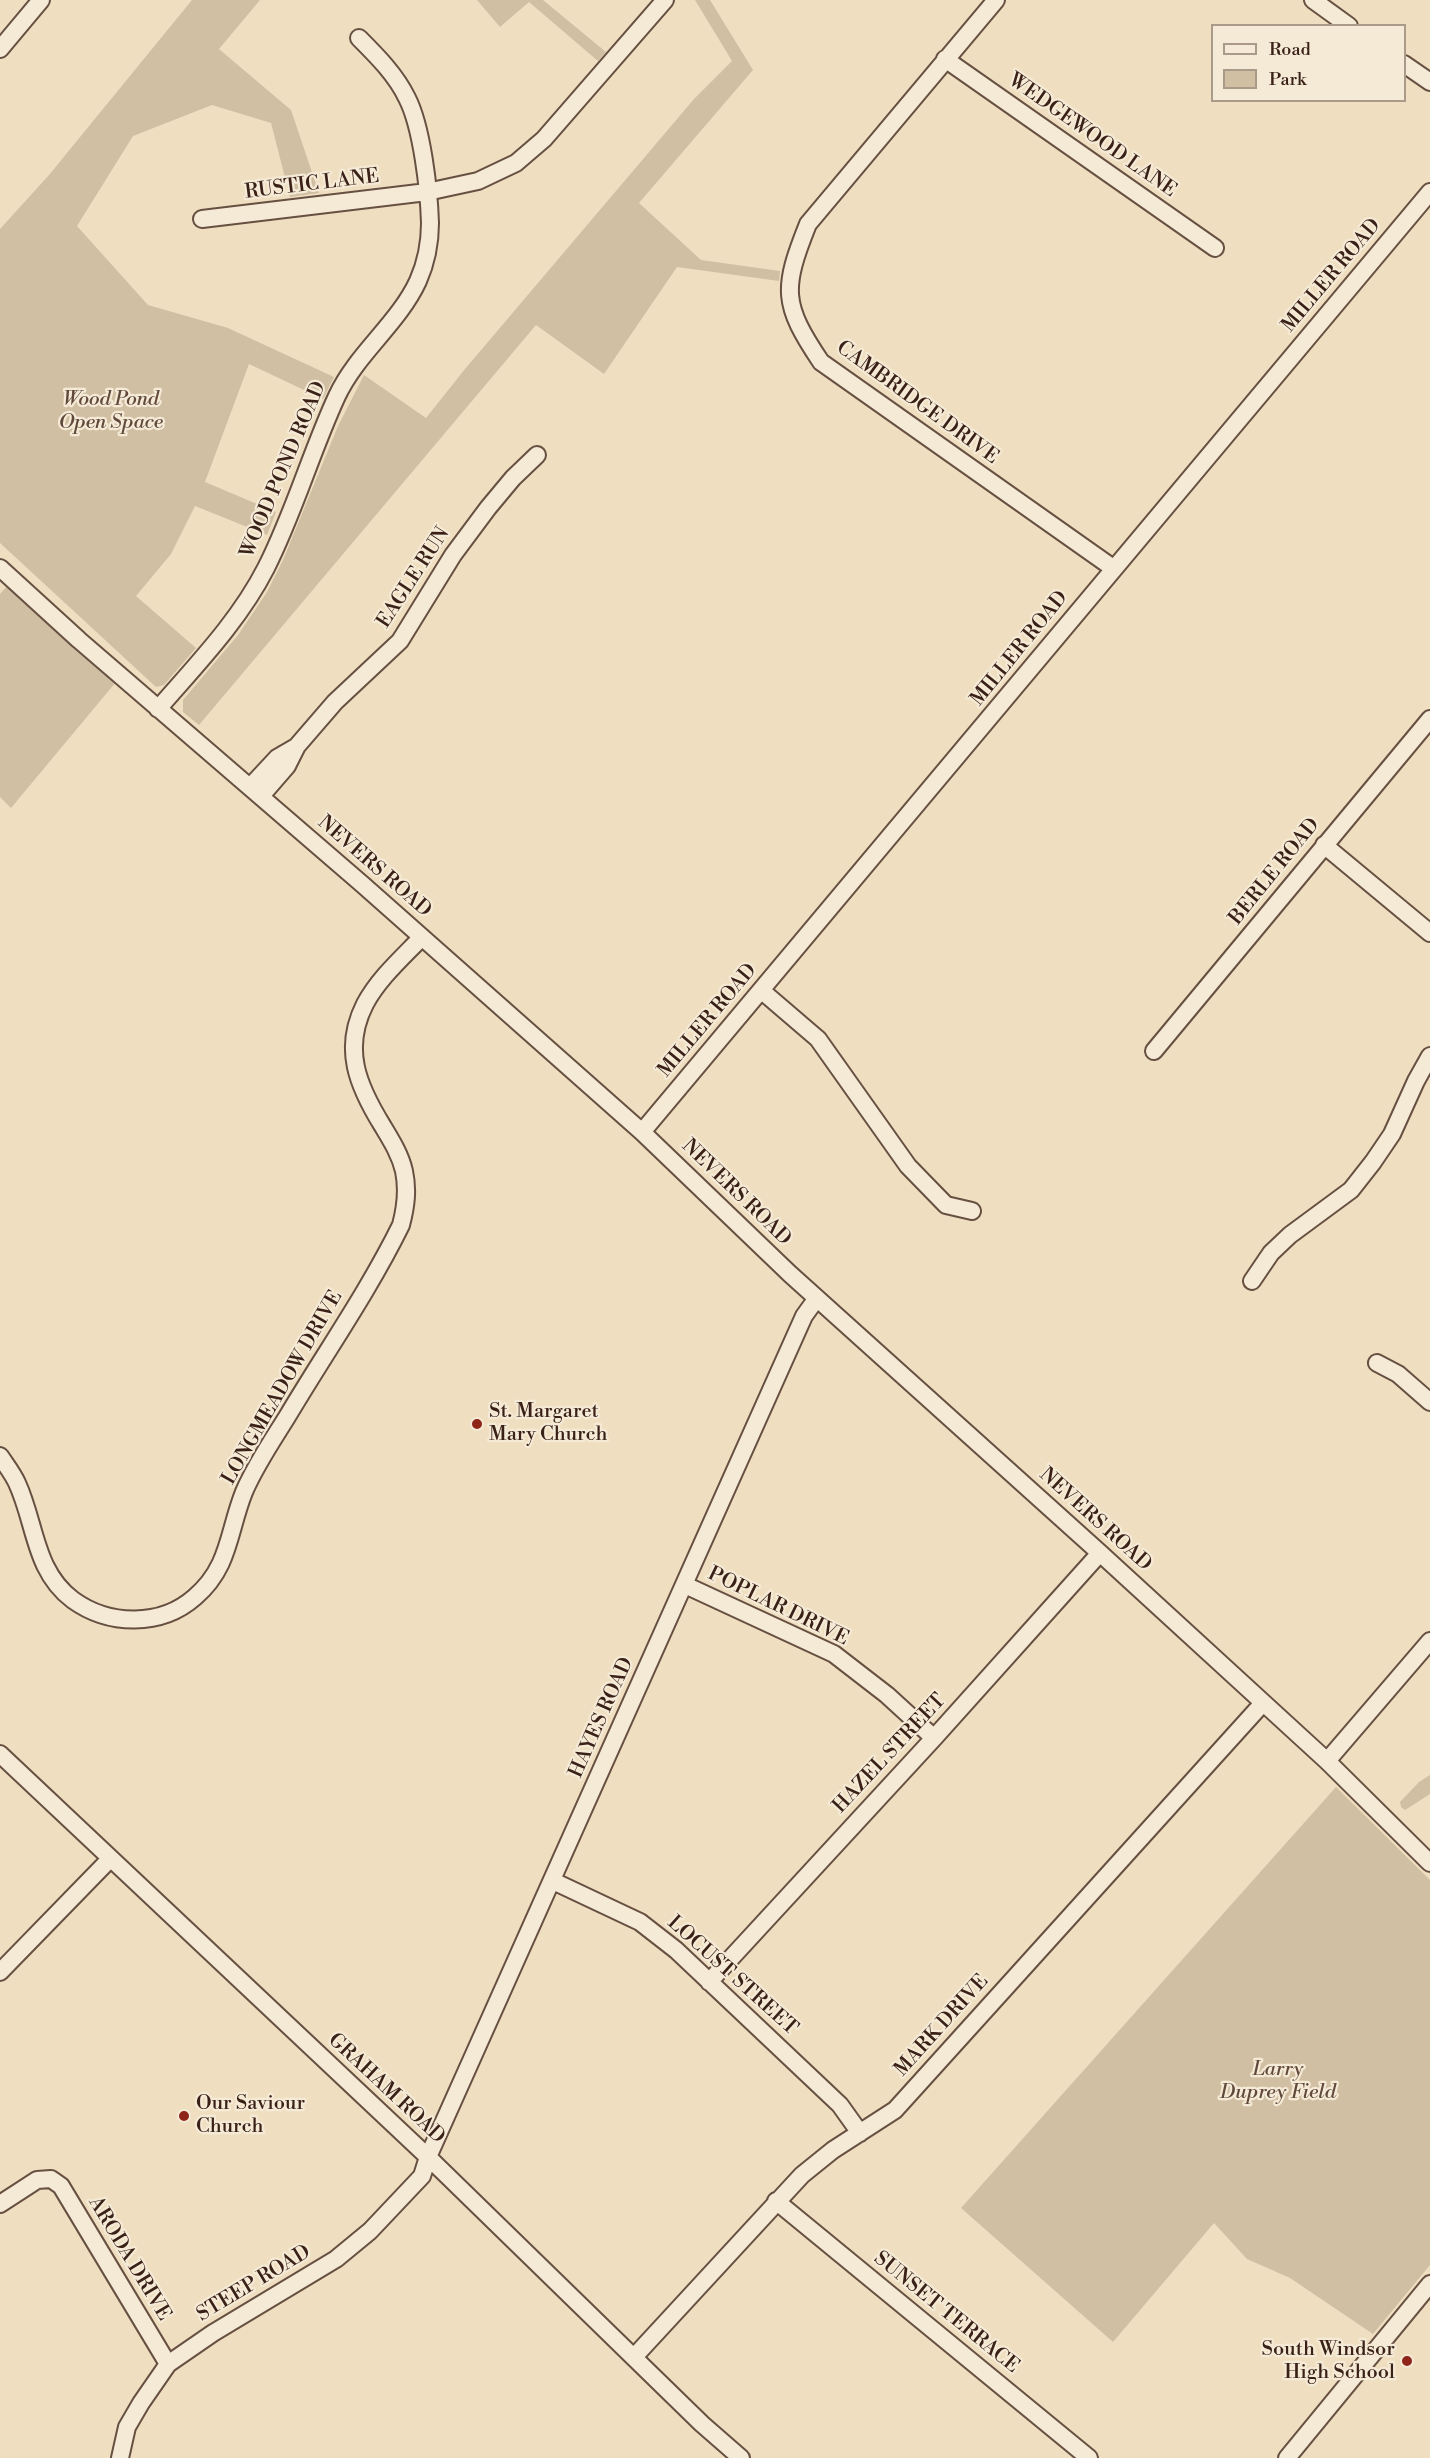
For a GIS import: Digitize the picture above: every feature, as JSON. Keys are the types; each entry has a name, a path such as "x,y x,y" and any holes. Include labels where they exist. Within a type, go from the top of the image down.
{"street":[{"path":"0,49 41,0"},
{"path":"427,192 478,181 516,163 544,139 576,105 665,0"},
{"name":"CAMBRIDGE DRIVE","path":"996,0 808,224 792,269 789,289 793,313 799,329 821,362 1113,568"},
{"path":"1313,0 1346,24"},
{"name":"WOOD POND ROAD","path":"158,709 246,602 265,569 283,530 341,386 365,352 394,318 417,281 426,258 430,223 427,192 420,139 408,99 388,69 359,38"},
{"name":"WEDGEWOOD LANE","path":"945,59 1215,248"},
{"path":"1406,65 1430,82"},
{"name":"RUSTIC LANE","path":"202,219 427,192"},
{"name":"MILLER ROAD","path":"642,1132 1430,192"},
{"name":"EAGLE RUN","path":"255,792 287,766 297,746 335,702 400,641 453,555 513,478 537,455"},
{"name":"NEVERS ROAD","path":"0,568 642,1132 817,1298 1327,1761 1430,1863"},
{"name":"BERLE ROAD","path":"1154,1051 1430,719"},
{"path":"1324,845 1430,933"},
{"name":"LONGMEADOW DRIVE","path":"0,1456 17,1482 43,1563 52,1579 75,1601 108,1617 144,1620 162,1616 180,1608 208,1585 219,1570 251,1477 401,1225 407,1188 404,1168 397,1150 358,1079 354,1042 365,1005 377,986 422,937"},
{"path":"762,991 818,1039 908,1166 946,1205 972,1211"},
{"path":"1252,1281 1271,1253 1290,1235 1351,1190 1392,1134 1430,1056"},
{"name":"HAYES ROAD","path":"428,2157 804,1316 817,1298"},
{"path":"1377,1363 1398,1374 1430,1402"},
{"name":"HAZEL STREET","path":"709,1982 934,1738 1100,1553"},
{"name":"POPLAR DRIVE","path":"685,1585 834,1654 887,1695 934,1738"},
{"path":"1327,1761 1430,1641"},
{"name":"MARK DRIVE","path":"634,2357 776,2201 825,2156 895,2110 1263,1703"},
{"name":"GRAHAM ROAD","path":"0,1754 428,2157 702,2424 741,2458"},
{"path":"0,1972 110,1859"},
{"name":"LOCUST STREET","path":"553,1881 640,1922 676,1950 840,2105 860,2133"},
{"name":"STEEP ROAD","path":"120,2458 127,2427 168,2364 213,2333 336,2259 370,2231 422,2176 428,2157"},
{"name":"ARODA DRIVE","path":"0,2204 37,2180 51,2179 61,2186 168,2364"},
{"name":"SUNSET TERRACE","path":"776,2201 1089,2458"},
{"path":"1287,2458 1430,2284"}],"green space":[{"name":"Wood Pond Open Space","path":"192,0 260,0 219,49 291,110 319,193 290,197 271,123 212,105 133,136 77,226 148,305 228,328 334,377 323,399 249,364 205,482 276,512 267,535 195,506 171,554 136,596 196,648 164,685 156,687 0,543 0,229 49,175"},
{"path":"477,0 543,0 606,52 598,61 529,2 500,27"},
{"path":"695,0 710,0 753,70 639,203 701,260 780,271 779,281 677,267 604,374 536,325 199,725 183,712 183,700 238,635 267,592 283,560 338,426 364,375 426,418 694,99 732,61"},
{"path":"7,586 116,682 11,808 0,797 0,594"},
{"path":"1430,1775 1430,1794 1405,1810 1401,1807 1400,1802 1419,1782"},
{"name":"Larry Duprey Field","path":"1336,1787 1430,1880 1430,2265 1373,2334 1290,2278 1247,2259 1214,2223 1113,2342 961,2208"}],"place":[{"name":"St. Margaret Mary Church","path":"477,1424"},
{"name":"Our Saviour Church","path":"184,2116"},
{"name":"South Windsor High School","path":"1407,2361"}]}
